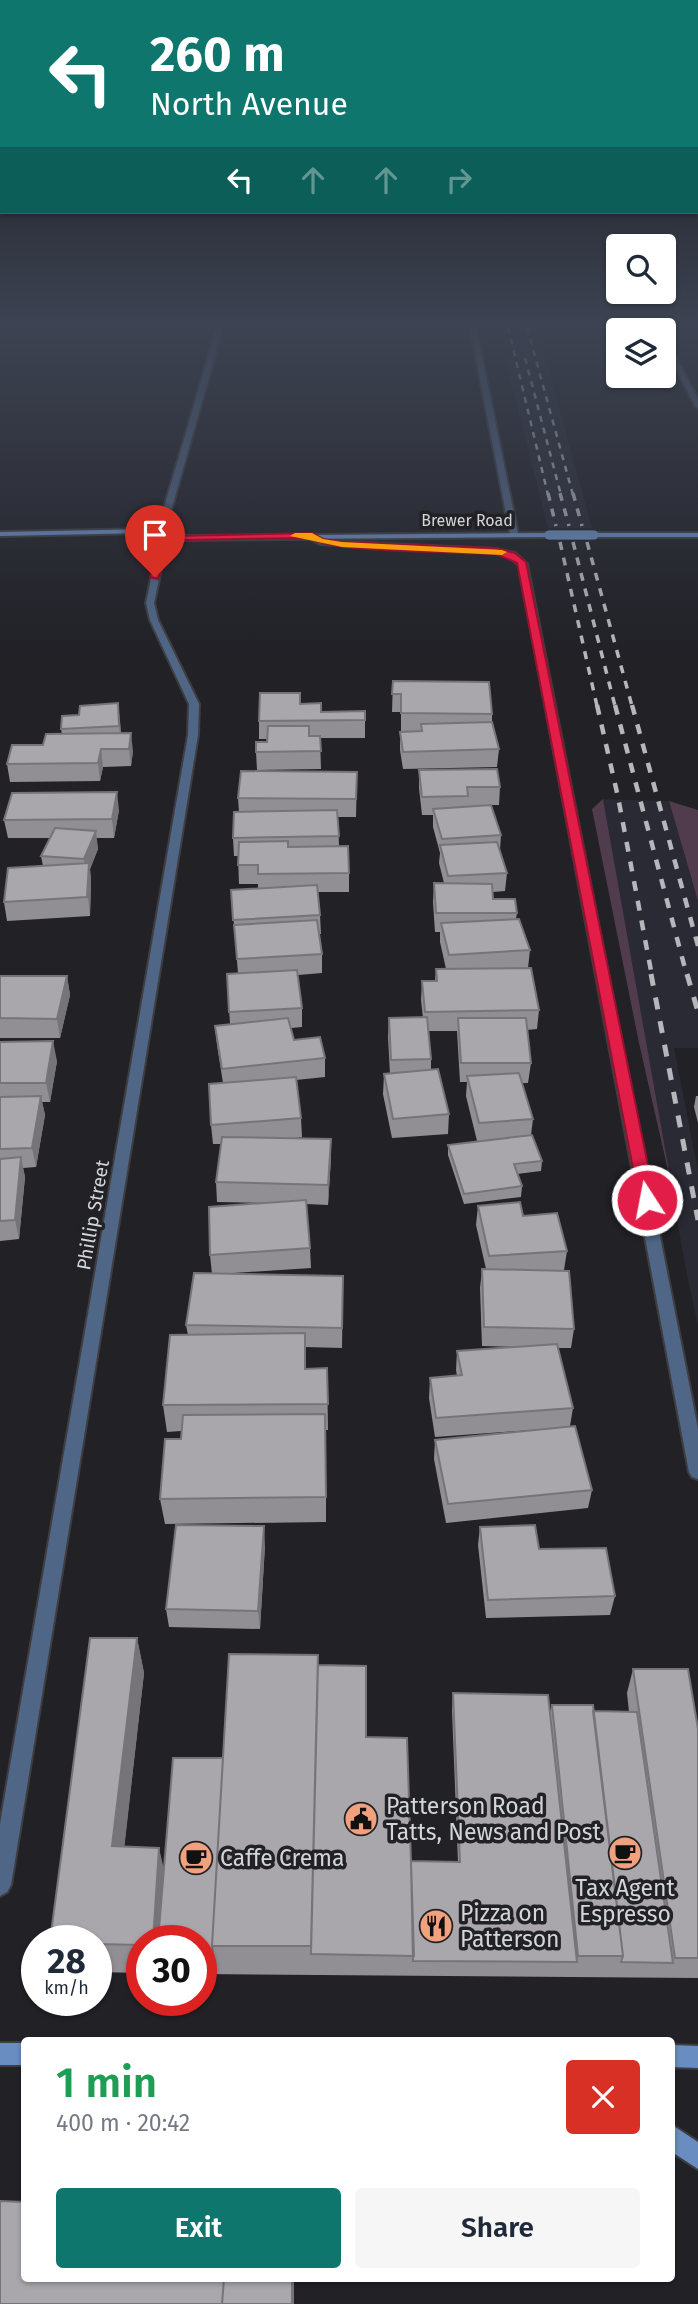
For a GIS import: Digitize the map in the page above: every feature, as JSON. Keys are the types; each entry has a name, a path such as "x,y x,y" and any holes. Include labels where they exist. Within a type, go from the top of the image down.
{"street":[{"path":"0,534 153,534 167,512 189,435"},
{"path":"494,435 514,534"},
{"path":"167,512 176,534"},
{"name":"Brewer Road","path":"153,534 698,535"},
{"name":"Phillip Street","path":"153,534 159,559"},
{"name":"Phillip Street","path":"0,1885 193,735 194,704 154,620 150,603 159,559 176,534"},
{"path":"312,536 320,541 342,544 496,551 512,555 523,564 698,1472"},
{"path":"0,2054 21,2054"},
{"path":"675,2056 698,2057"},
{"path":"675,2139 698,2157"}],"shaded area":[{"path":"524,435 566,435 592,528 548,528"},
{"path":"603,799 669,801 698,901 698,1048 674,1048 698,1171 698,1326 685,1265"},
{"path":"603,799 672,1188 639,1043 592,809"},
{"path":"669,801 698,810 698,901"}],"building":[{"path":"393,681 489,682 492,714 401,713 401,694 392,694"},
{"path":"260,693 300,693 300,704 321,703 321,712 365,711 365,720 259,721"},
{"path":"118,703 119,726 61,729 62,716 79,715 80,706"},
{"path":"492,722 499,749 403,752 400,732 422,731 421,724"},
{"path":"268,726 309,726 309,736 320,736 321,751 256,752 256,742 267,742"},
{"path":"131,733 129,749 101,749 98,763 7,764 12,745 43,745 46,734"},
{"path":"497,769 500,787 467,787 468,796 422,797 419,770"},
{"path":"241,771 357,772 356,799 238,798"},
{"path":"117,792 112,819 4,820 12,793"},
{"path":"491,805 501,835 442,839 433,809"},
{"path":"337,810 339,836 233,838 234,812"},
{"path":"55,828 96,831 84,859 41,856"},
{"path":"288,841 288,847 348,846 349,873 258,874 258,865 238,865 239,842"},
{"path":"497,842 507,873 448,876 440,845"},
{"path":"89,863 87,897 4,902 8,868"},
{"path":"434,883 492,884 493,899 515,899 517,913 436,913"},
{"path":"317,885 320,915 233,920 231,890"},
{"path":"519,919 530,950 449,955 441,923"},
{"path":"317,920 322,954 237,959 234,925"},
{"path":"531,968 539,1010 425,1012 422,981 437,981 436,969"},
{"path":"297,970 302,1008 229,1012 227,974"},
{"path":"0,976 67,976 57,1019 0,1018"},
{"path":"427,1017 431,1059 391,1060 389,1018"},
{"path":"288,1018 294,1040 320,1037 325,1058 222,1069 215,1026"},
{"path":"458,1018 526,1018 531,1063 461,1063"},
{"path":"53,1041 46,1083 0,1083 0,1042"},
{"path":"438,1069 449,1114 393,1119 384,1074"},
{"path":"519,1073 533,1119 479,1123 467,1076"},
{"path":"296,1077 301,1118 211,1125 209,1084"},
{"path":"41,1096 32,1148 0,1149 0,1097"},
{"path":"532,1135 542,1161 514,1164 522,1186 464,1194 448,1145"},
{"path":"222,1137 331,1139 328,1185 216,1182"},
{"path":"21,1157 15,1220 0,1221 0,1159"},
{"path":"306,1200 310,1248 210,1255 209,1207"},
{"path":"520,1202 523,1216 557,1213 567,1251 489,1256 478,1206"},
{"path":"482,1269 569,1271 574,1329 484,1327"},
{"path":"194,1273 343,1276 342,1328 186,1325"},
{"path":"305,1333 305,1369 327,1368 328,1404 163,1405 170,1335"},
{"path":"557,1344 573,1408 436,1418 430,1378 462,1375 457,1351"},
{"path":"325,1414 326,1497 160,1499 165,1439 181,1439 183,1415"},
{"path":"575,1426 592,1490 448,1504 435,1440"},
{"path":"176,1525 264,1526 258,1611 166,1609"},
{"path":"535,1525 539,1549 606,1548 615,1596 488,1600 480,1527"},
{"path":"90,1638 137,1638 112,1846 159,1848 154,1925 126,1925 126,1945 112,1944 112,1925 52,1925"},
{"path":"229,1654 318,1655 311,1946 217,1946 217,1925 213,1925"},
{"name":"Patterson Road Tatts, News and Post","path":"318,1665 366,1666 366,1737 407,1738 414,1956 311,1954"},
{"path":"633,1669 688,1669 698,1729 698,1958 675,1958"},
{"path":"453,1693 548,1695 577,1962 413,1961 411,1861 460,1862"},
{"path":"552,1705 593,1705 623,1956 578,1956"},
{"name":"Tax Agent Espresso","path":"593,1711 637,1712 673,1963 621,1962 623,1956"},
{"name":"Caffe Crema","path":"173,1758 223,1758 213,1925 159,1925"},
{"path":"0,2201 21,2202 21,2282 224,2282 222,2304 0,2304"},
{"path":"224,2282 292,2282 292,2304 222,2304"}],"railway":[{"path":"534,435 548,495"},
{"path":"545,435 561,495"},
{"path":"556,435 573,495"},
{"path":"548,493 556,526"},
{"path":"560,493 569,526"},
{"path":"573,493 582,526"},
{"path":"560,542 597,706"},
{"path":"573,542 615,706"},
{"path":"587,542 632,706"},
{"path":"597,705 618,797 652,976"},
{"path":"615,705 687,976"},
{"path":"632,705 698,946"},
{"path":"651,974 698,1220"},
{"path":"687,974 698,1012"}],"slow traffic":[{"path":"295,536 312,536 318,541 342,544 502,552"}],"place":[{"name":"Patterson Road Tatts, News and Post","path":"361,1819"},
{"name":"Tax Agent Espresso","path":"625,1853"},
{"name":"Caffe Crema","path":"196,1858"},
{"name":"Pizza on Patterson","path":"436,1926"}],"route":[{"path":"155,577 159,559 172,540 178,538 312,536 318,541 342,544 496,551 512,555 522,562 647,1200"}]}
